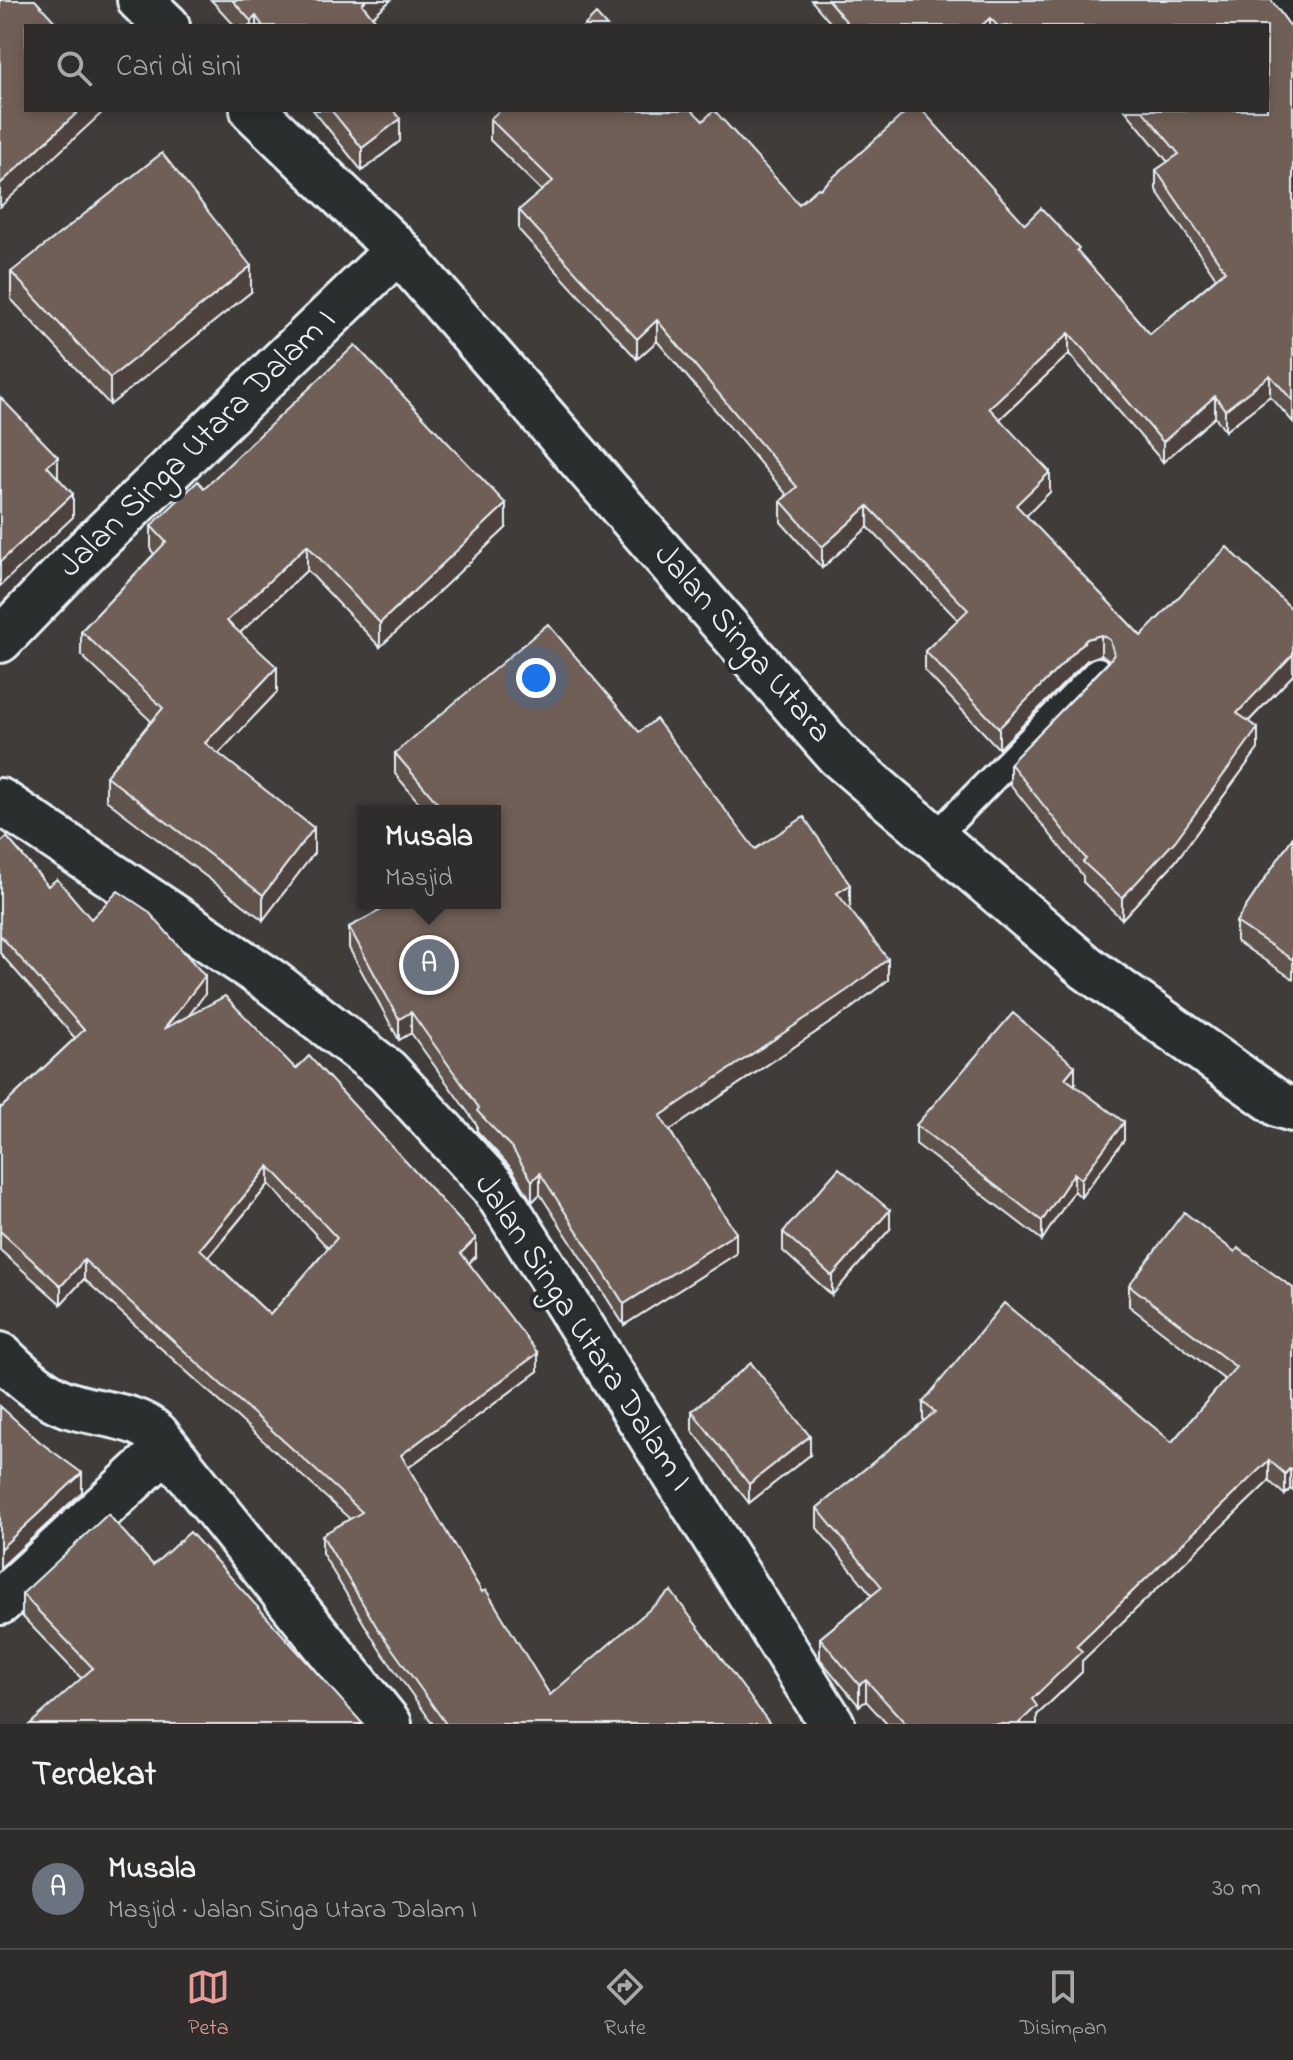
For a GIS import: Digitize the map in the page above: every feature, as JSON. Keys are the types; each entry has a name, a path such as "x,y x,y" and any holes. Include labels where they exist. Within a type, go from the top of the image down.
{"street":[{"path":"140,0 165,24"},
{"path":"1289,0 1293,6"},
{"name":"Jalan Singa Utara","path":"255,112 398,250 838,755 1087,968 1280,1105 1293,1109"},
{"name":"Jalan Singa Utara Dalam I","path":"0,640 86,551 398,250"},
{"name":"Jalan Singa Utara Dalam I","path":"0,801 272,982 387,1071 493,1186 832,1724"},
{"path":"0,1355 56,1400 104,1415 144,1422 389,1724"},
{"path":"0,1602 167,1448"}],"lane":[{"path":"934,838 1098,671"}],"building":[{"path":"0,0 35,0 57,24 24,24 24,112 78,112 0,184"},
{"path":"232,0 366,0 362,4 378,24 262,24 256,16 251,21"},
{"path":"828,0 1271,0 1293,30 1293,401 1270,375 1225,410 1215,396 1163,442 1069,333 989,408 1050,472 1016,505 1141,636 1227,547 1293,610 1293,654 1237,713 1258,728 1175,841 1122,898 1083,862 1086,859 1010,763 1109,662 1114,654 1110,640 1101,635 1087,639 999,728 925,651 968,610 868,506 822,547 781,501 797,487 657,320 637,339 519,210 553,181 490,119 498,112 694,112 703,121 716,112 799,204 906,112 924,112 1025,224 1041,208 1079,248 1077,250 1150,334 1225,271 1156,170 1179,154 1144,112 1269,112 1269,24 996,24 990,18 983,24 848,24"},
{"path":"596,14 605,24 586,24"},
{"path":"333,112 395,112 400,119 362,148"},
{"path":"162,153 251,266 110,378 11,272"},
{"path":"355,345 506,504 380,623 307,545 227,621 277,667 205,743 314,828 263,895 106,776 163,708 81,631 166,542 151,526 198,481 204,488"},
{"path":"0,397 58,457 47,466 73,494 0,562"},
{"path":"548,624 639,732 656,719 755,849 804,817 850,885 837,893 888,959 849,989 660,1116 736,1233 624,1304 540,1173 532,1181 512,1148 477,1111 479,1108 411,1012 399,1019 349,927 383,909 501,909 501,805 439,805 395,753"},
{"path":"7,837 48,886 57,879 91,919 118,891 148,911 205,976 164,1029 225,996 296,1069 309,1056 476,1238 461,1253 538,1353 401,1455 482,1592 486,1590 550,1695 671,1591 770,1724 446,1724 378,1629 322,1535 362,1512 84,1260 61,1286 0,1231 0,1107 84,1030 0,935 0,843","holes":["269,1166 337,1238 270,1315 200,1249"]},
{"path":"1293,837 1293,960 1236,922"},
{"path":"1013,1013 1075,1066 1065,1078 1124,1122 1081,1179 1074,1173 1042,1221 916,1125"},
{"path":"839,1168 890,1210 832,1276 783,1232"},
{"path":"1184,1212 1235,1252 1238,1248 1293,1288 1293,1470 1290,1468 1285,1474 1269,1460 1076,1646 1082,1651 1032,1699 1037,1706 1018,1724 906,1724 866,1680 859,1685 820,1638 882,1587 817,1508 935,1412 923,1402 1004,1303 1172,1442 1236,1367 1129,1285"},
{"path":"751,1363 810,1436 749,1484 692,1411"},
{"path":"0,1406 40,1442 82,1473 0,1549"},
{"path":"108,1514 153,1565 190,1532 363,1724 30,1724 93,1668 22,1594"}],"place":[{"name":"Musala","path":"429,965"}]}
